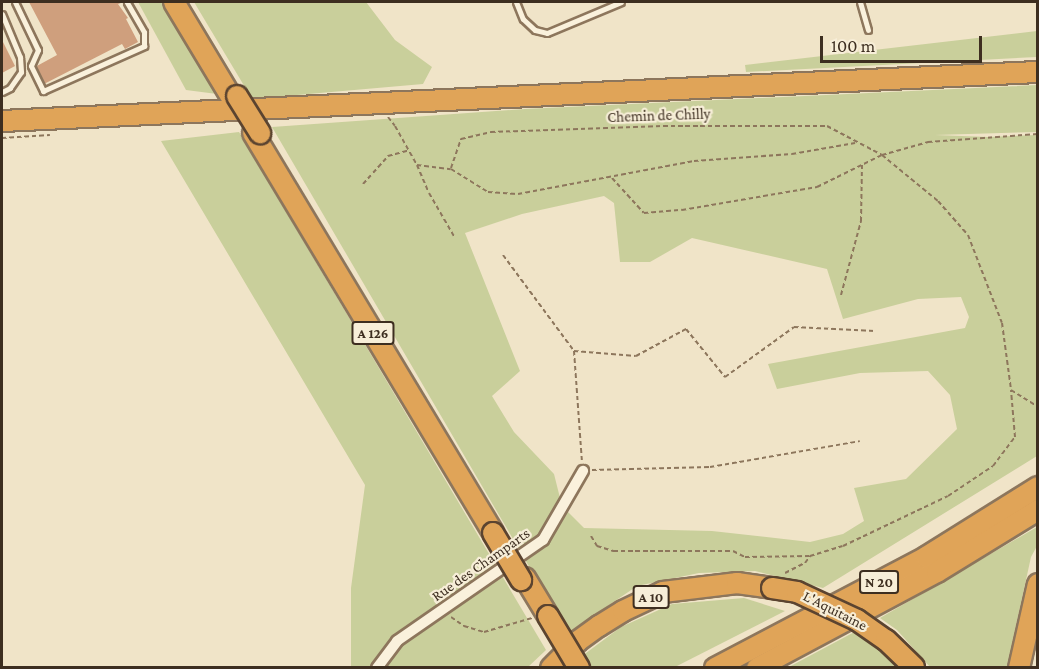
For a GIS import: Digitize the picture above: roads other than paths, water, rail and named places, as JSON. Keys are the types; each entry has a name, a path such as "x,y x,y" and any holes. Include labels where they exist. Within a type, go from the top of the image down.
{"highway":[{"name":"A 126","path":"174,2 234,96"},
{"name":"A 126","path":"181,2 234,96 523,579 541,617 572,668"},
{"path":"2,121 1038,72"},
{"name":"N 20","path":"715,668 926,557 1038,487"},
{"name":"N 20","path":"757,668 937,572 1038,510"},
{"name":"L'Aquitaine","path":"551,668 578,641 599,626 663,592 779,580 797,592 857,620 886,640 914,667"},
{"path":"1019,668 1038,584"},
{"name":"A 126","path":"541,617 579,668"}],"street":[{"name":"Rue des Champarts","path":"377,668 397,641 543,540 583,471"}],"lane":[{"path":"15,2 38,50 31,66 44,91 144,46 144,33 127,2"},
{"path":"516,2 523,19 535,30 547,33 621,2"},
{"path":"860,2 868,30"},
{"path":"2,14 20,57 21,72 10,88 2,92"}]}
